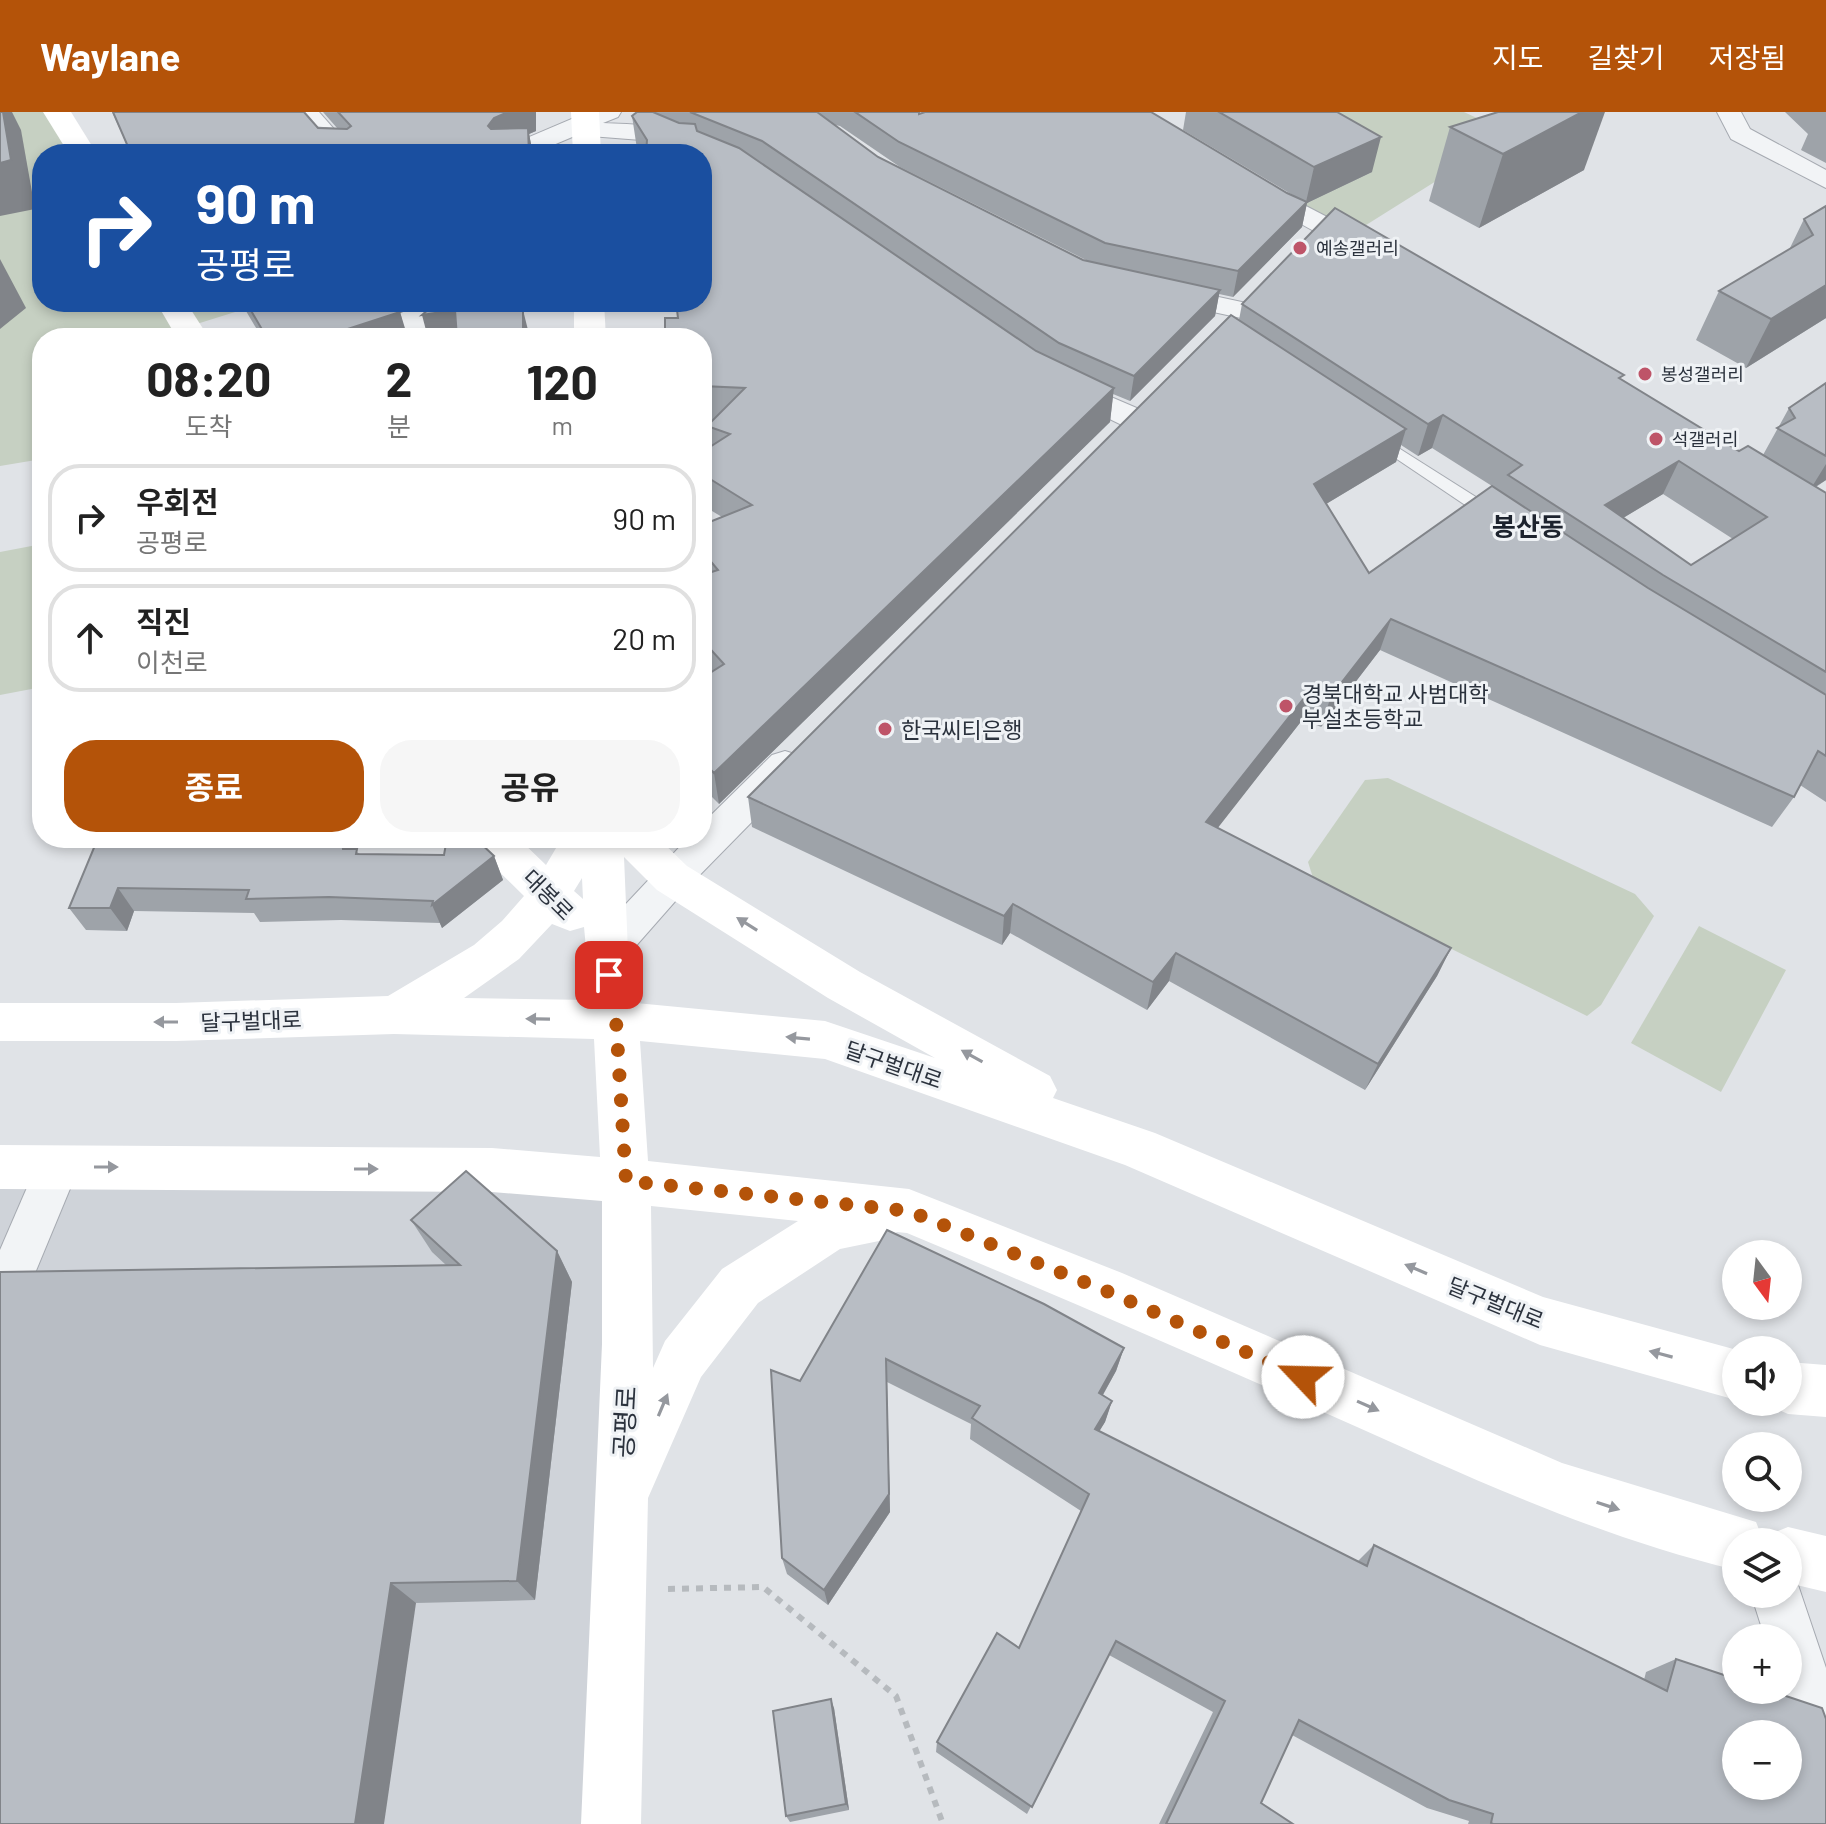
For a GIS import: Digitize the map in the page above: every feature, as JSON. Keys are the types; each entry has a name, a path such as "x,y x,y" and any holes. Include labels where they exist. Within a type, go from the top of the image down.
{"main road":[{"path":"57,112 77,144"},
{"name":"대봉로","path":"502,848 606,952"},
{"path":"394,1015 471,970 516,935 551,894 578,848"},
{"name":"공평로","path":"602,848 606,952 616,1020 626,1181 628,1344 611,1824"},
{"path":"641,848 672,878 844,985 1138,1148"},
{"name":"달구벌대로","path":"0,1022 176,1022 394,1015 616,1020 825,1040 1138,1148 1540,1321 1722,1371"},
{"path":"0,1167 492,1170 909,1211 1104,1290 1559,1489 1677,1528 1722,1539"},
{"path":"621,1502 683,1359 740,1286 829,1229 909,1211"},
{"path":"1802,1389 1826,1391"},
{"path":"1802,1558 1826,1564"}],"street":[{"path":"305,112 334,144"},
{"path":"1729,112 1740,134 1826,180"},
{"path":"539,144 591,126 659,134 682,144"},
{"path":"1237,177 1292,210 1314,235 1387,261"},
{"path":"1136,287 1240,311"},
{"path":"1034,369 1134,419"},
{"path":"712,838 806,745"},
{"path":"606,952 702,848"},
{"path":"0,1304 57,1167"},
{"path":"1781,1608 1826,1754"}],"lane":[{"path":"1363,429 1508,526"}],"path":[{"path":"617,1590 763,1587 896,1696 943,1824"}],"shaded area":[{"path":"0,1168 626,1181 611,1824 0,1824"}],"green space":[{"path":"0,112 57,112 77,144 32,144 32,312 235,312 188,328 32,328 32,461 0,466"},
{"path":"1267,112 1464,112 1511,134 1347,237 1292,210 1371,172"},
{"path":"32,546 32,689 0,695 0,552"},
{"path":"1388,778 1635,894 1654,916 1601,1005 1587,1016 1314,881 1308,862 1365,780"},
{"path":"1699,926 1786,970 1721,1092 1631,1043"}],"building":[{"path":"0,112 3,112 11,160 0,163"},
{"path":"113,112 304,112 318,128 347,129 351,126 338,112 508,112 494,118 488,126 491,129 528,128 529,144 127,144"},
{"path":"637,112 653,112 679,123 695,124 697,131 739,148 1036,351 1114,388 714,773 712,672 724,664 712,651 712,572 718,570 712,563 712,521 752,505 712,480 712,446 730,434 712,428 712,421 745,388 712,386 712,328 665,328 665,318 678,318 677,312 712,312 712,144 647,144 632,116"},
{"path":"690,112 817,112 878,157 1083,260 1220,290 1134,376 1059,343 762,141"},
{"path":"855,112 1151,112 1307,202 1238,271 1105,243 899,142"},
{"path":"1219,112 1337,112 1381,137 1314,167"},
{"path":"1498,112 1582,112 1503,154 1450,127"},
{"path":"1826,206 1826,285 1771,319 1719,291 1813,235 1804,219"},
{"path":"1335,208 1624,375 1619,378 1739,451 1748,446 1826,493 1826,672 1663,575 1508,475 1522,465 1443,415 1428,424 1242,304","holes":["1679,461 1767,517 1691,565 1605,505"]},
{"path":"252,312 400,312 351,328 261,328"},
{"path":"455,312 523,312 523,328 456,328"},
{"path":"1231,315 1406,429 1314,484 1369,573 1492,486 1648,588 1826,695 1826,756 1818,751 1794,797 1391,619 1331,696 1312,688 1206,822 1451,948 1378,1064 1176,953 1153,982 1013,904 1004,916 748,797"},
{"path":"1826,383 1826,456 1777,428 1795,418 1789,408"},
{"path":"94,848 343,848 357,849 356,854 444,855 445,848 486,848 494,856 432,905 433,901 329,897 246,899 249,890 118,888 110,908 69,908"},
{"path":"466,1171 557,1251 517,1581 391,1583 355,1824 0,1824 0,1272 460,1265 411,1220"},
{"path":"887,1230 1044,1304 1124,1348 1099,1393 1112,1401 1095,1429 1367,1566 1374,1545 1667,1691 1676,1659 1722,1674 1722,1704 1802,1704 1802,1701 1822,1708 1826,1719 1826,1824 1493,1824 1493,1814 1449,1800 1299,1720 1261,1803 1293,1824 1166,1824 1225,1701 1116,1641 1032,1807 937,1742 997,1633 1019,1648 1089,1494 972,1418 980,1406 886,1359 889,1494 824,1590 782,1558 771,1370 800,1381"},
{"path":"831,1699 846,1804 786,1816 773,1711"}],"place":[{"name":"예송갤러리","path":"1300,248"},
{"name":"봉성갤러리","path":"1645,374"},
{"name":"석갤러리","path":"1656,439"},
{"name":"경북대학교 사범대학 부설초등학교","path":"1286,706"},
{"name":"한국씨티은행","path":"885,729"}],"district":[{"name":"봉산동","path":"1528,525"}],"route":[{"path":"609,975 616,1020 626,1181 909,1211 1104,1290 1303,1377"}]}
